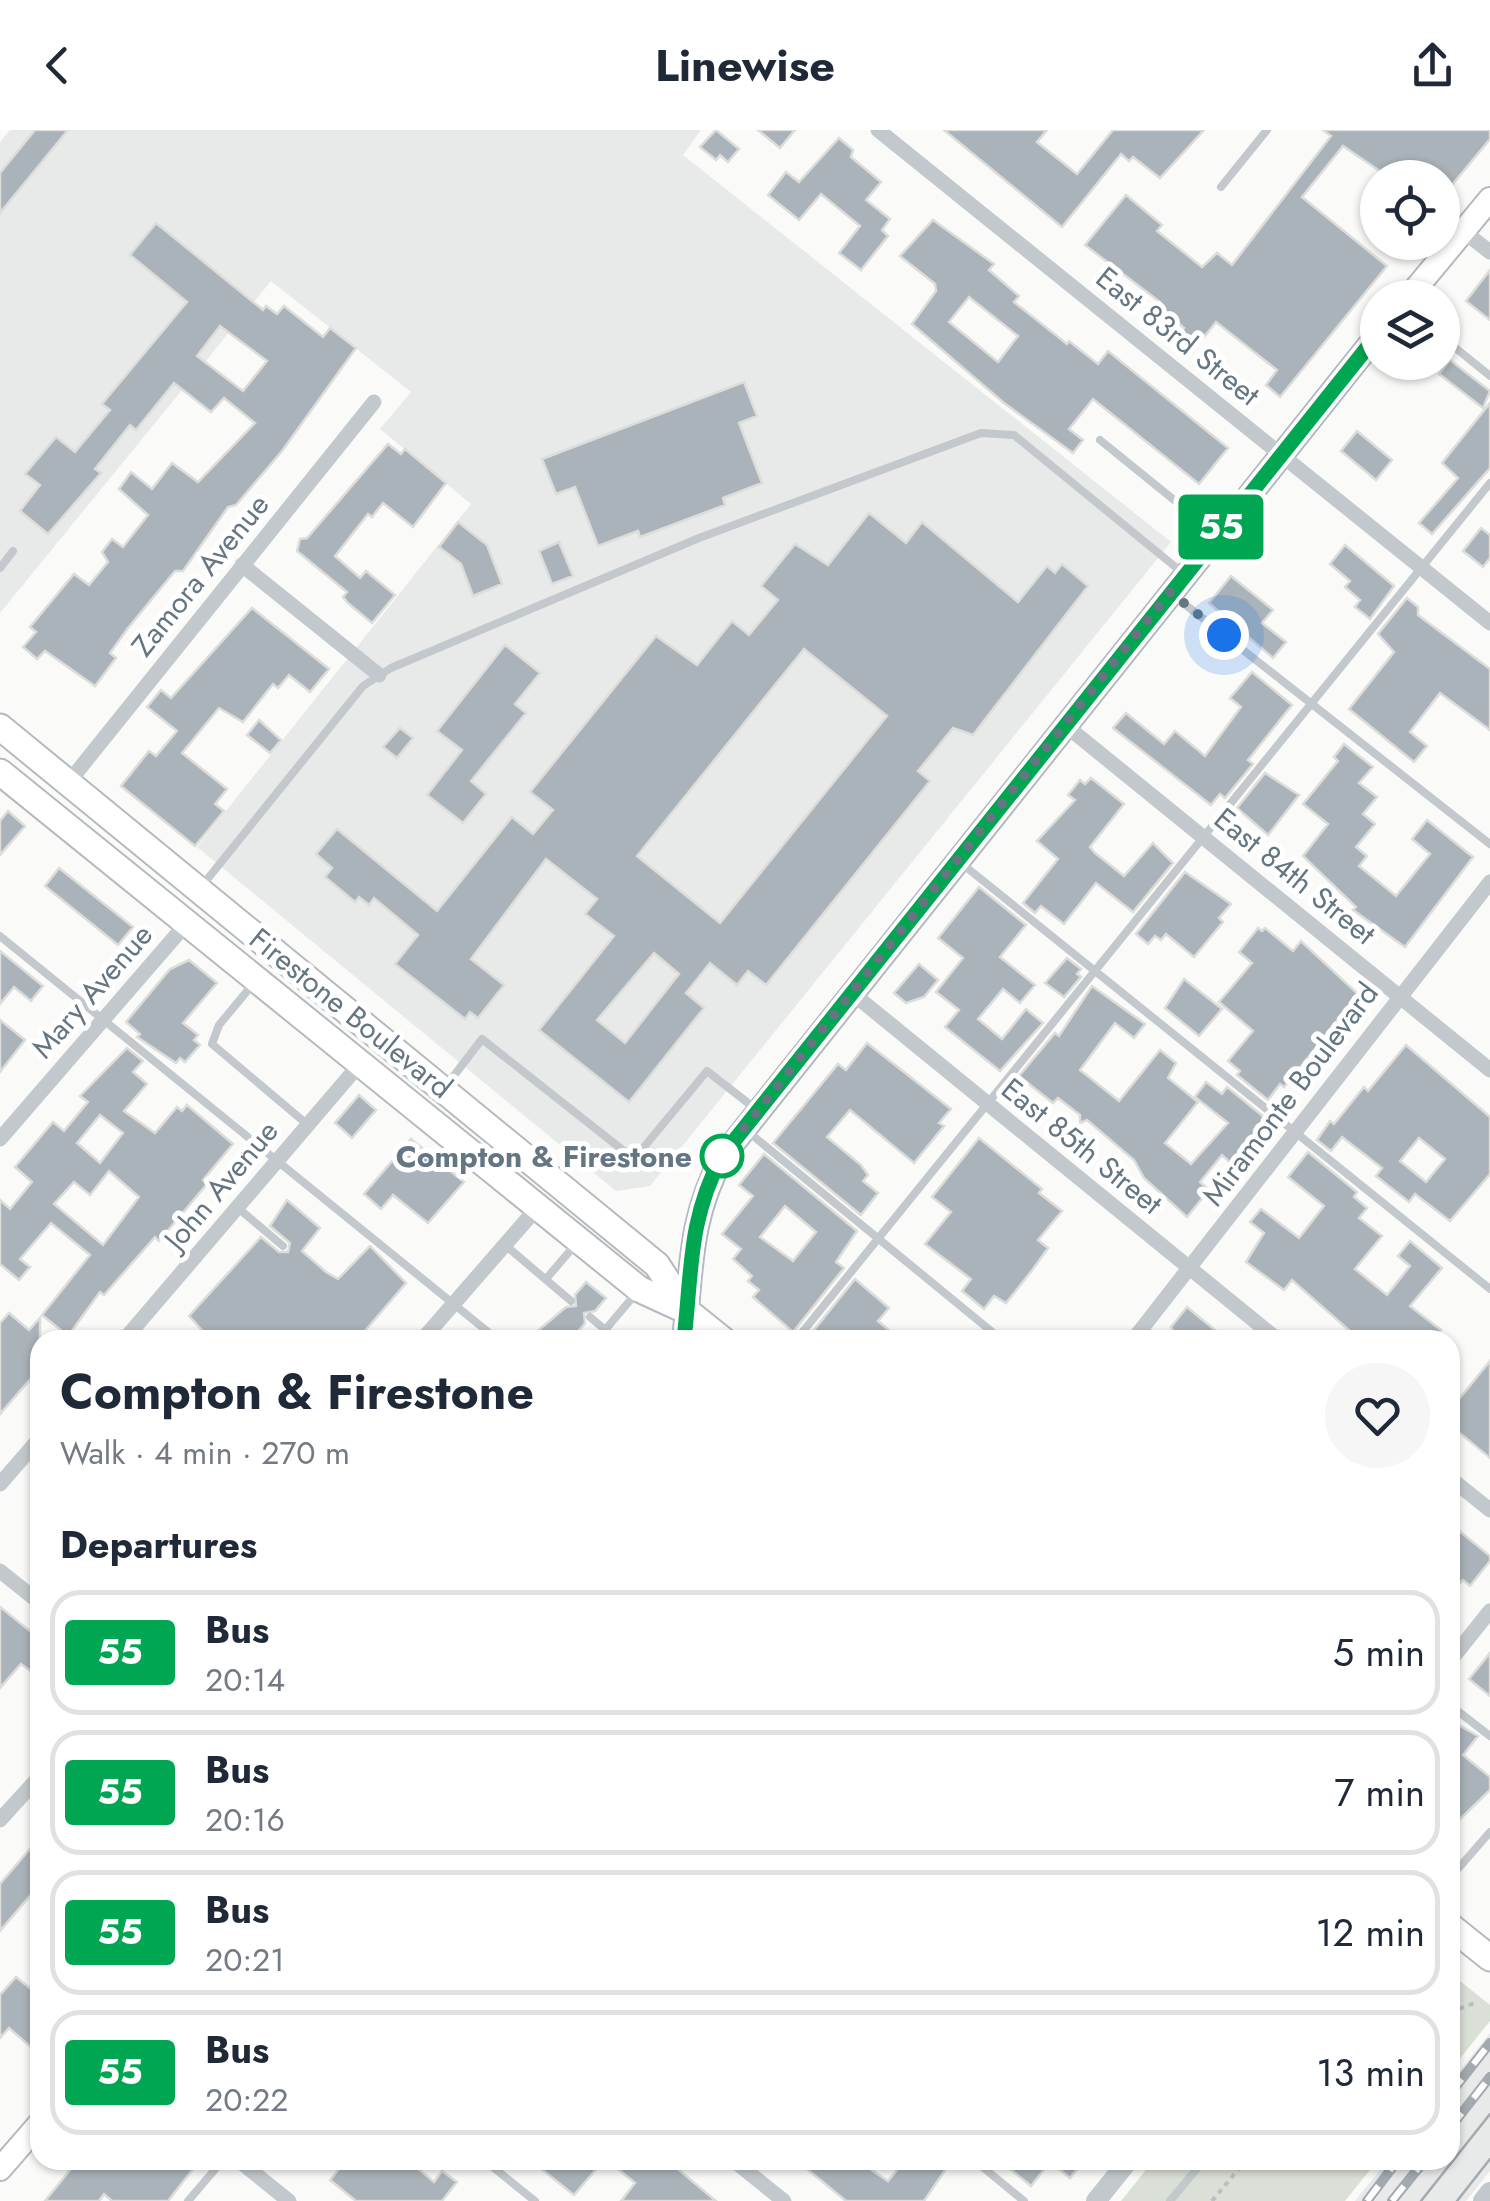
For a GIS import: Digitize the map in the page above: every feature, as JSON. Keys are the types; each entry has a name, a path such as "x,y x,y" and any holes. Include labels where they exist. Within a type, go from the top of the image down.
{"main road":[{"path":"1423,280 1490,198"},
{"path":"685,1330 690,1244 697,1214 722,1156 1360,356"},
{"name":"Firestone Boulevard","path":"0,727 657,1264 688,1312"},
{"name":"Firestone Boulevard","path":"2,777 640,1290 688,1312 710,1330"},
{"path":"1460,1934 1490,1958"},
{"path":"0,2169 30,2134"}],"street":[{"name":"East 83rd Street","path":"878,130 1490,623"},
{"path":"1463,231 1490,252"},
{"name":"Zamora Avenue","path":"68,783 374,402"},
{"path":"242,565 379,676"},
{"name":"East 84th Street","path":"1065,725 1490,1070"},
{"name":"Miramonte Boulevard","path":"1141,1330 1490,882"},
{"name":"Mary Avenue","path":"0,1139 186,924"},
{"name":"East 85th Street","path":"852,993 1265,1330"},
{"name":"John Avenue","path":"133,1330 359,1065"},
{"path":"431,1330 537,1208"},
{"path":"0,1484 30,1450"},
{"path":"1460,1486 1490,1510"},
{"path":"0,1571 30,1595"},
{"path":"1460,1648 1490,1611"},
{"path":"0,1820 30,1787"},
{"path":"250,2170 289,2201"},
{"path":"745,2170 784,2201"},
{"path":"1096,2201 1121,2170"},
{"path":"1483,2201 1490,2192"}],"lane":[{"path":"1221,187 1267,130"},
{"path":"1460,351 1490,376"},
{"path":"199,889 363,686 379,676 699,538 980,433 1014,435 1310,703 1490,844"},
{"path":"1100,440 1216,534"},
{"path":"804,1330 1490,483"},
{"path":"0,568 13,551"},
{"path":"957,860 1490,1289"},
{"path":"0,936 486,1330"},
{"path":"256,981 219,1025 212,1044 308,1125"},
{"path":"444,1089 482,1038 634,1159 707,1072 750,1119 878,1238 990,1330"},
{"path":"238,1208 283,1246"},
{"path":"546,1280 578,1241"},
{"path":"505,1245 570,1301"},
{"path":"590,1317 605,1330 640,1290"},
{"path":"1460,1713 1490,1736"},
{"path":"1460,1866 1490,1832"},
{"path":"188,2201 214,2170"},
{"path":"496,2170 535,2201"},
{"path":"986,2170 1024,2201"},
{"path":"1170,2201 1196,2170"}],"path":[{"path":"1460,2008 1476,2002"},
{"path":"1212,2201 1238,2170"}],"shaded area":[{"path":"10,130 701,130 683,155 1171,542 650,1186 616,1191 197,847 471,504 380,429 411,392 271,281 0,613 0,142"},
{"path":"1460,1981 1490,2005 1490,2021 1460,2058"},
{"path":"1490,2033 1490,2171 1466,2201 1355,2201 1380,2170 1460,2170 1460,2070"},
{"path":"1146,2170 1370,2170 1345,2201 1121,2201"}],"building":[{"path":"35,130 68,130 0,213 0,173"},
{"path":"716,130 739,149 728,162 720,155 716,160 700,147"},
{"path":"758,130 795,130 780,148"},
{"path":"944,130 1047,130 1037,142 1077,174 1113,130 1204,130 1160,178 1133,157 1129,161 1121,154 1062,227"},
{"path":"1323,130 1490,130 1490,139 1460,175 1460,160 1364,160 1343,146 1302,197 1360,244 1360,260 1380,260 1387,266 1376,280 1360,280 1360,299 1280,397 1266,385 1277,370 1216,322 1193,351 1176,338 1184,328 1158,305 1160,302 1085,245 1126,195 1162,225 1157,231 1202,267 1217,253 1232,265 1331,136"},
{"path":"839,138 853,150 851,157 881,182 866,200 890,219 882,230 888,236 861,270 839,253 860,226 821,194 799,220 768,195 786,172 799,182"},
{"path":"933,220 994,264 989,270 1019,296 1014,302 1067,344 1069,341 1098,364 1108,351 1228,448 1199,484 1093,399 1069,429 1083,440 1073,453 1004,403 912,324 936,291 935,284 900,256","holes":["969,297 1018,336 998,362 949,322"]},
{"path":"156,223 263,310 266,306 277,314 284,306 323,337 330,328 356,348 282,451 236,505 228,507 183,571 175,571 128,628 110,653 116,658 95,686 45,651 37,659 23,647 36,632 30,627 74,574 89,585 108,562 102,552 112,539 123,547 148,515 119,489 131,472 152,489 172,463 198,482 255,423 224,398 211,412 174,383 136,430 130,425 95,469 101,473 48,534 20,511 40,485 25,474 56,437 75,452 110,410 102,404 187,302 130,255","holes":["220,326 267,361 243,391 197,356"]},
{"path":"1490,270 1490,320 1466,301"},
{"path":"1460,368 1490,391 1483,408 1447,380 1460,380"},
{"path":"744,382 757,416 739,423 762,483 723,498 725,505 640,537 638,531 598,546 575,487 556,494 542,459"},
{"path":"1490,403 1490,468 1432,534 1419,523 1458,478 1442,463"},
{"path":"1357,431 1392,460 1376,480 1341,451"},
{"path":"388,444 401,454 405,449 446,483 413,527 383,503 372,517 368,514 335,556 360,578 366,571 395,595 372,623 343,597 347,592 297,551 300,539 307,538"},
{"path":"869,513 906,543 922,522 1018,602 1047,566 1055,573 1062,564 1088,586 973,735 953,728 918,771 930,781 766,985 748,971 737,985 710,963 686,993 704,1008 629,1102 539,1030 614,936 585,914 597,899 546,859 471,959 504,985 478,1018 470,1012 465,1019 395,964 418,935 374,898 369,905 359,897 355,902 325,877 332,868 316,854 337,829 437,911 512,817 533,834 553,810 530,792 656,636 697,665 732,621 749,635 778,600 761,586 795,544 828,565","holes":["804,649 887,716 720,923 637,856","654,953 679,974 625,1043 597,1020"]},
{"path":"458,522 487,545 502,584 473,596 461,564 439,547"},
{"path":"1481,528 1490,535 1490,558 1483,567 1463,551"},
{"path":"559,542 573,576 552,584 539,551"},
{"path":"1345,545 1394,586 1370,619 1355,607 1360,600 1345,587 1350,581 1330,564"},
{"path":"1231,576 1273,610 1262,623 1286,642 1273,658 1209,603"},
{"path":"1407,598 1418,607 1418,615 1490,669 1490,730 1440,693 1410,732 1427,746 1414,762 1349,709 1394,652 1378,634"},
{"path":"252,608 329,669 310,692 289,675 278,688 273,684 243,722 219,708 182,753 227,789 215,804 224,811 195,846 121,786 149,751 156,756 177,731 147,707 161,690 171,698"},
{"path":"505,645 540,673 515,704 526,713 471,781 486,794 463,823 427,795 462,750 437,731"},
{"path":"1252,672 1292,705 1248,760 1253,764 1225,798 1220,794 1211,805 1113,728 1126,713 1164,744 1175,731 1205,756 1241,707 1230,698"},
{"path":"259,720 281,740 270,753 247,735"},
{"path":"400,728 413,738 397,758 383,747"},
{"path":"1344,744 1373,767 1359,783 1377,797 1363,814 1375,824 1356,847 1367,856 1359,866 1396,896 1430,854 1412,839 1427,820 1473,857 1405,947 1353,910 1356,907 1303,856 1328,824 1303,804 1338,761 1334,757"},
{"path":"1265,773 1299,795 1268,835 1237,808"},
{"path":"1091,778 1124,804 1090,847 1095,853 1124,876 1153,843 1173,863 1133,912 1096,883 1064,924 1041,906 1035,913 1023,903 1058,859 1037,841 1075,800 1068,795 1080,780 1085,784"},
{"path":"8,811 25,826 0,855 0,821"},
{"path":"59,868 133,927 118,945 45,886"},
{"path":"1185,872 1231,904 1219,918 1223,922 1194,957 1166,934 1161,940 1155,936 1148,944 1136,934"},
{"path":"979,887 1026,925 1000,957 1035,985 1020,1003 1003,989 978,1019 1002,1039 1026,1009 1043,1023 1000,1071 945,1027 959,1010 936,992 963,958 938,938"},
{"path":"1258,928 1265,928 1293,951 1301,941 1359,995 1284,1087 1280,1084 1268,1100 1237,1075 1240,1071 1228,1061 1253,1031 1219,1002 1252,963 1239,952"},
{"path":"0,951 43,986 31,1001 14,987 0,1004"},
{"path":"1067,958 1081,969 1077,974 1081,977 1064,997 1045,983"},
{"path":"189,960 217,983 183,1023 198,1035 194,1040 200,1045 185,1062 180,1058 176,1063 137,1037 140,1034 126,1022 170,969"},
{"path":"919,964 938,980 924,997 906,1003 894,993"},
{"path":"1184,979 1222,1009 1199,1036 1165,1008"},
{"path":"1092,986 1145,1024 1134,1038 1115,1023 1080,1070 1119,1101 1160,1050 1176,1063 1168,1078 1198,1102 1165,1143 1191,1164 1228,1123 1195,1097 1206,1082 1222,1094 1227,1087 1269,1121 1233,1165 1222,1155 1200,1182 1209,1190 1187,1217 1144,1178 1134,1160 1087,1120 1080,1123 1080,1115 1058,1098 1053,1103 1019,1076 1055,1033 1059,1036"},
{"path":"0,1020 25,1040 0,1072"},
{"path":"867,1043 951,1109 939,1123 944,1126 914,1163 850,1110 827,1137 861,1165 868,1175 863,1181 878,1193 861,1215 773,1143 838,1064 846,1070"},
{"path":"1406,1045 1490,1117 1490,1174 1450,1221 1415,1194 1409,1202 1376,1176 1382,1168 1342,1137 1331,1151 1317,1140 1364,1087 1368,1091","holes":["1419,1138 1445,1159 1426,1182 1400,1161"]},
{"path":"127,1048 143,1061 133,1072 147,1084 124,1111 155,1133 177,1107 182,1111 187,1105 233,1144 203,1180 207,1184 159,1241 155,1237 104,1295 100,1292 72,1330 61,1330 42,1315 90,1255 51,1223 20,1259 30,1267 19,1280 0,1264 0,1200 10,1209 32,1182 15,1167 53,1122 64,1131 88,1102 80,1096","holes":["100,1115 123,1133 100,1163 77,1143","109,1171 139,1197 103,1245 54,1204 74,1182 90,1195"]},
{"path":"359,1095 376,1110 352,1138 335,1123"},
{"path":"979,1138 1042,1189 1039,1193 1062,1211 1038,1240 1048,1248 1006,1303 994,1296 984,1309 962,1291 971,1279 925,1244 951,1212 932,1197"},
{"path":"411,1139 464,1182 428,1223 393,1195 381,1209 364,1194"},
{"path":"1308,1152 1357,1192 1354,1197 1367,1208 1359,1218 1382,1236 1355,1269 1387,1295 1410,1266 1398,1256 1410,1241 1442,1268 1410,1306 1441,1330 1349,1330 1292,1280 1284,1290 1246,1262 1264,1233 1250,1222 1261,1209 1299,1238 1324,1206 1288,1177"},
{"path":"764,1154 857,1231 836,1262 844,1268 795,1330 753,1297 759,1290 748,1281 752,1276 733,1259 741,1249 722,1234 753,1196 739,1185","holes":["785,1206 816,1232 793,1261 760,1237"]},
{"path":"287,1200 320,1228 302,1251 326,1272 338,1279 370,1246 406,1283 366,1330 202,1330 189,1316 261,1237 279,1252 288,1252 290,1243 270,1226"},
{"path":"855,1279 889,1308 878,1321 889,1330 814,1330"},
{"path":"586,1282 606,1298 595,1311 584,1313 585,1323 579,1330 539,1330 566,1307 576,1306 575,1295"},
{"path":"1187,1307 1215,1330 1173,1330 1171,1327"},
{"path":"9,1313 29,1330 40,1318 40,1330 30,1330 30,1380 0,1414 0,1323"},
{"path":"1490,1361 1490,1458 1460,1433 1460,1398"},
{"path":"1460,1531 1490,1556 1470,1586 1463,1580 1460,1583"},
{"path":"0,1607 30,1631 30,1671 21,1664 0,1688"},
{"path":"1490,1653 1490,1696 1469,1679"},
{"path":"1460,1726 1478,1736 1463,1755 1490,1777 1490,1790 1460,1819"},
{"path":"30,1849 30,1896 0,1931 0,1884"},
{"path":"16,1977 30,1988 30,2046 9,2028 0,2038 0,1995"},
{"path":"70,2170 192,2170 168,2201 112,2201 104,2194 99,2201 45,2201"},
{"path":"338,2170 420,2170 434,2182 442,2171 457,2182 442,2201 356,2201 330,2180"},
{"path":"543,2170 595,2170 574,2195"},
{"path":"619,2170 679,2170 716,2201 621,2201 635,2183"},
{"path":"808,2170 872,2170 888,2181 897,2170 945,2170 924,2201 846,2201"},
{"path":"1011,2170 1044,2170 1031,2186"},
{"path":"1060,2170 1077,2170 1070,2178"}],"tram line":[{"path":"1460,2152 1490,2114"},
{"path":"1457,2201 1490,2159"},
{"path":"1421,2201 1446,2170"}],"railway":[{"path":"1460,2081 1490,2043"},
{"path":"1460,2115 1490,2077"},
{"path":"1367,2201 1390,2170"},
{"path":"1392,2201 1417,2170"}],"bus line":[{"name":"55","path":"685,1330 690,1244 704,1190 722,1156 1360,356"}],"place":[{"name":"Compton & Firestone","path":"722,1156"}],"route":[{"path":"722,1156 1170,592 1224,635"}]}
